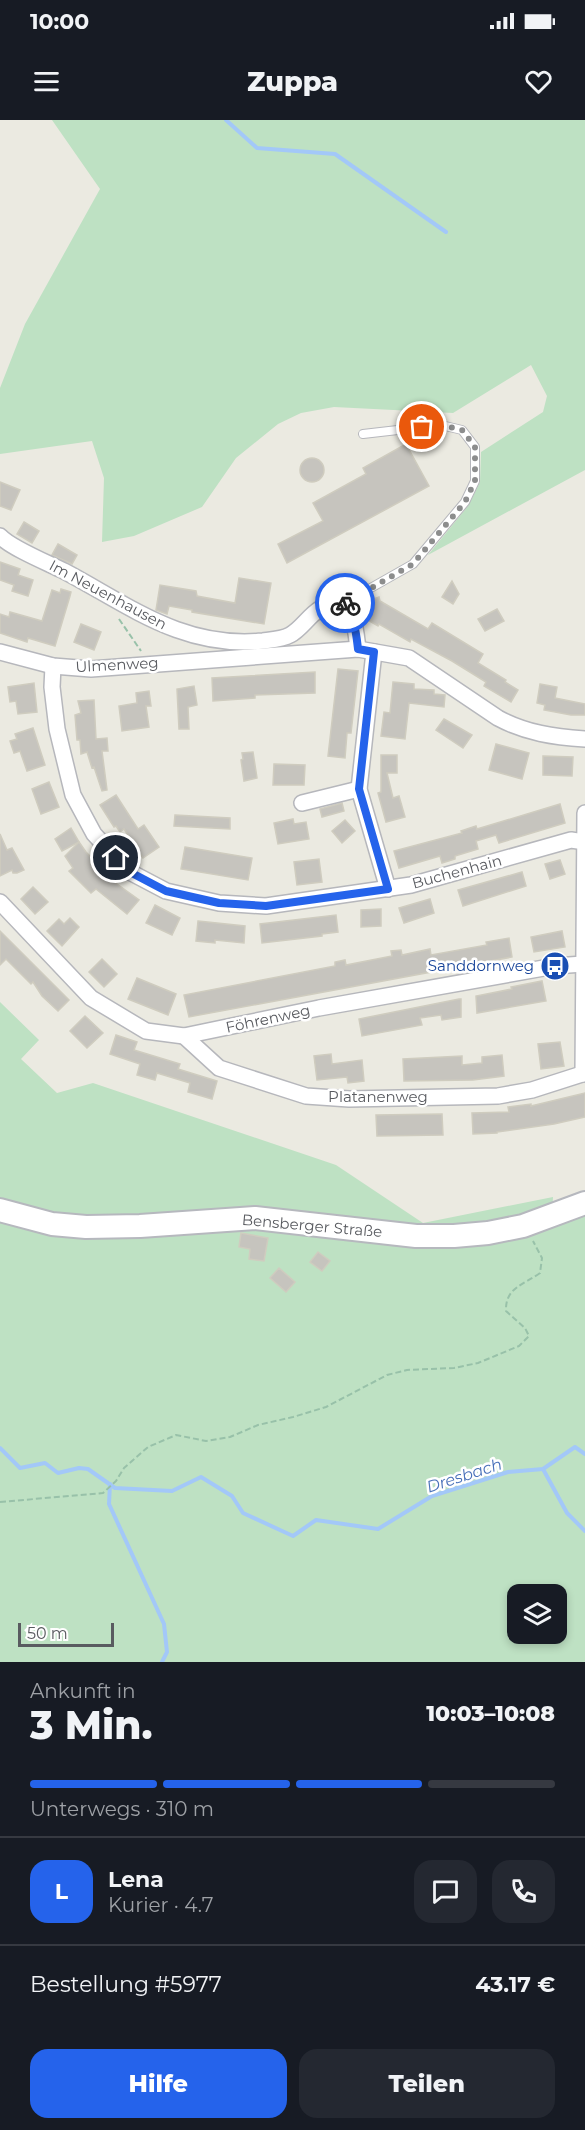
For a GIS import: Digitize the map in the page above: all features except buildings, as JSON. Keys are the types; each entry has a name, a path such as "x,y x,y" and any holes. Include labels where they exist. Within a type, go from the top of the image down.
{"main road":[{"name":"Bensberger Straße","path":"0,1210 52,1224 86,1227 140,1226 255,1218 416,1236 454,1236 488,1233 523,1226 585,1203"}],"street":[{"name":"Im Neuenhausen","path":"0,536 150,620 196,637 231,641 263,641 290,635 316,611 328,606 339,606"},
{"path":"339,606 348,612 354,624 358,649"},
{"name":"Ulmenweg","path":"0,652 53,666 92,669 358,649 409,658 512,725 545,735 585,739"},
{"path":"374,652 359,789 388,889"},
{"name":"Buchenhain","path":"53,666 52,687 57,729 73,795 94,834 128,871 166,891 219,903 266,906 411,885 571,840 585,842"},
{"path":"302,803 359,789"},
{"path":"584,1074 585,813"},
{"name":"Föhrenweg","path":"0,902 91,999 146,1031 184,1036 353,1002 555,966 583,964"},
{"name":"Platanenweg","path":"184,1036 219,1068 306,1096 349,1099 498,1096 532,1090 584,1074"}],"lane":[{"path":"339,606 413,564 465,502 475,481 475,447 462,430 441,425 363,434"}],"path":[{"path":"118,617 150,663"},
{"path":"0,1502 103,1493 116,1481 124,1468 148,1447 176,1435 206,1441 230,1437 258,1425 292,1418 326,1407 387,1375 407,1370 454,1368 488,1360 519,1346 529,1336 525,1328 507,1311 506,1300 509,1293 540,1273 542,1257 523,1226"}],"green space":[{"path":"52,120 585,120 585,470 428,555 468,506 480,482 481,452 543,412 547,396 531,365 453,413 334,407 301,413 278,424 236,458 202,507 134,536 102,542 104,478 92,441 0,454 0,388 25,324 100,189"},
{"path":"0,1002 39,1040 21,1059 57,1093 93,1083 336,1165 423,1223 553,1197 552,1215 585,1203 585,1662 0,1662"}],"waterway":[{"path":"226,120 257,148 335,154 446,232"},
{"name":"Dresbach","path":"0,1448 20,1468 45,1463 58,1473 79,1468 88,1469 115,1488 172,1491 201,1477 232,1496 243,1513 293,1536 316,1520 378,1529 432,1496 508,1472 543,1469 575,1447 585,1454"},
{"path":"543,1469 567,1513 585,1531"},
{"path":"110,1484 109,1504 164,1624 167,1652 162,1662"}],"way so far":[{"path":"345,603 413,564 465,502 475,481 475,447 462,430 441,425 422,427"}],"place":[{"name":"Sanddornweg","path":"555,966"}],"route":[{"path":"116,858 128,871 166,891 219,903 266,906 388,889 359,789 374,652 358,649 354,624 348,612 339,606 345,603"}]}
